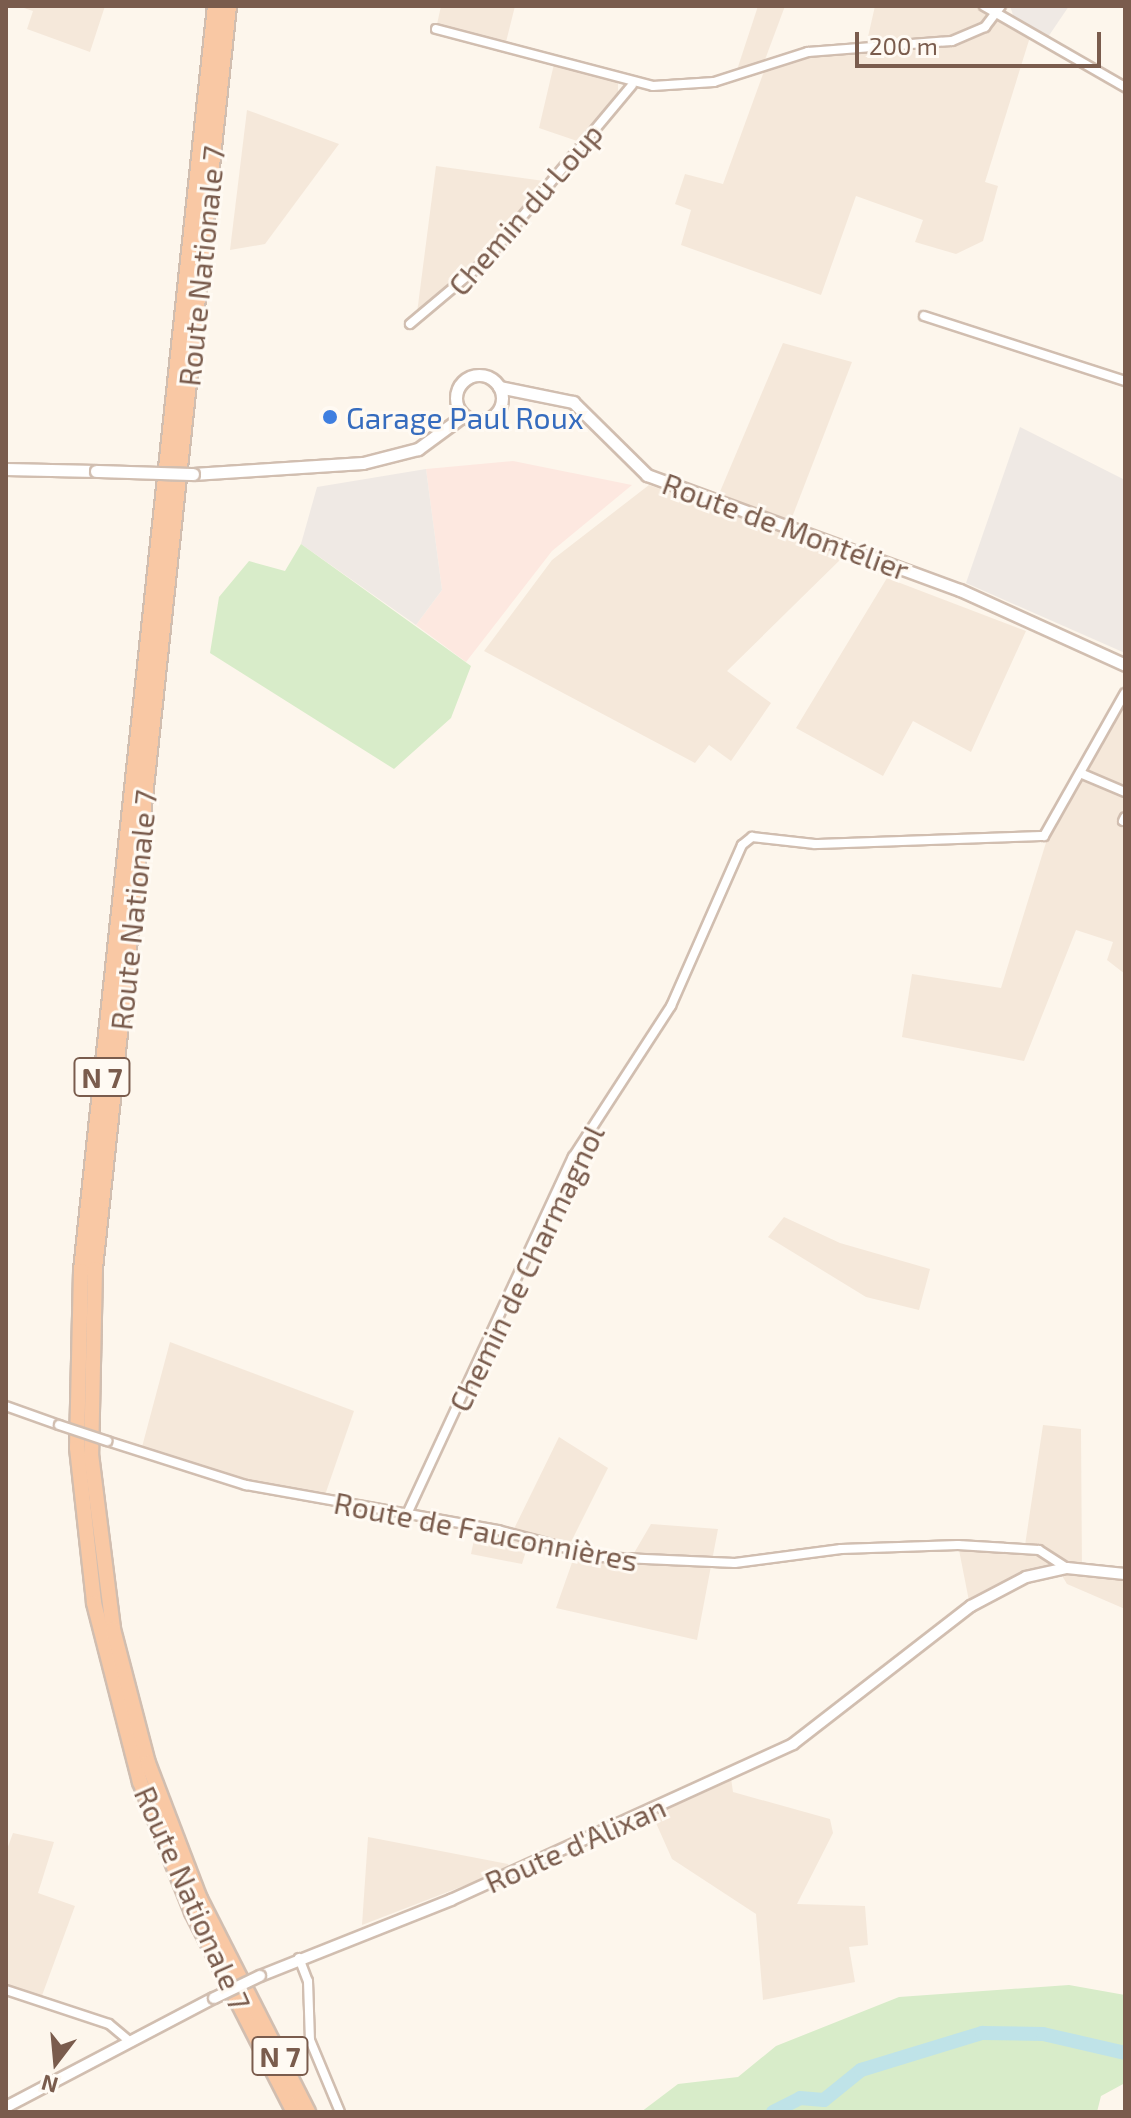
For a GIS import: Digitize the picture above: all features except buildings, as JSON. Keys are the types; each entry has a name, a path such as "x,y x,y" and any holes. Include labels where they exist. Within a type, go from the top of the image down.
{"highway":[{"name":"Route Nationale 7","path":"215,6 81,1271 77,1448 94,1603 140,1782 192,1912 294,2112"},
{"name":"Route Nationale 7","path":"229,6 95,1269 91,1454 110,1614 148,1763 200,1899 308,2112"}],"main road":[{"path":"6,469 193,474 363,463 418,449 463,416 492,418 501,406 499,387 485,376 463,381 456,395 463,416"},
{"name":"Route de Montélier","path":"499,387 573,402 647,475 960,590 1125,665"},
{"name":"Route de Montélier","path":"1091,650 1125,658"}],"street":[{"path":"984,6 998,10 1125,87"},
{"path":"436,29 632,85 714,82 808,52 952,41 998,10"},
{"name":"Chemin du Loup","path":"410,324 485,261 632,85"},
{"path":"924,316 1125,381"},
{"name":"Chemin de Charmagnol","path":"407,1514 573,1157 671,1006 742,845 752,837 815,844 1044,836 1125,693"},
{"path":"1080,773 1125,792"},
{"name":"Route de Fauconnières","path":"6,1406 246,1485 655,1564 958,1545 1039,1550 1067,1568"},
{"name":"Route d'Alixan","path":"6,2107 127,2039 299,1958 451,1900 793,1744 971,1606 1026,1577 1067,1568 1125,1574"},
{"path":"299,1958 308,1981 310,2040 340,2112"},
{"path":"6,1990 109,2024 127,2039"}],"shaded area":[{"path":"18,6 105,6 90,52 27,29 33,11"},
{"path":"441,6 515,6 505,46 436,29"},
{"path":"758,6 785,6 763,65 735,76"},
{"path":"875,6 984,6 1030,37 985,182 998,186 983,241 956,254 915,242 923,220 856,196 821,295 681,245 691,210 675,204 685,174 723,184 767,63 865,50"},
{"path":"1010,6 1069,6 1048,37 1014,18"},
{"path":"554,64 618,80 618,93 580,142 539,128"},
{"path":"247,110 339,144 265,244 230,250"},
{"path":"436,166 544,181 474,269 417,313"},
{"path":"783,343 852,362 791,520 719,494"},
{"path":"1020,427 1125,480 1125,653 966,583"},
{"path":"513,461 632,485 552,551 466,662 416,625 442,590 426,469"},
{"path":"426,469 442,590 416,625 301,544 317,487"},
{"path":"649,485 844,556 727,671 771,703 731,761 709,745 695,763 484,651 552,560"},
{"path":"887,578 1026,631 971,752 913,721 883,776 796,728"},
{"path":"1125,702 1125,974 1107,960 1113,942 1076,930 1024,1061 902,1037 912,974 1001,988 1048,836"},
{"path":"784,1217 840,1243 930,1269 919,1310 866,1297 768,1237"},
{"path":"170,1342 354,1411 325,1495 243,1480 142,1447"},
{"path":"1043,1425 1081,1429 1082,1572 1125,1579 1125,1609 1067,1584 1055,1564 969,1601 959,1550 1024,1552"},
{"path":"559,1437 608,1468 569,1546 531,1535 522,1564 471,1554 476,1530 510,1537"},
{"path":"651,1524 718,1529 697,1640 556,1608 574,1557 627,1565"},
{"path":"731,1778 733,1792 830,1819 833,1833 797,1904 865,1906 868,1945 849,1947 855,1982 763,2000 756,1914 672,1859 652,1814"},
{"path":"13,1833 54,1842 38,1893 75,1906 40,2001 6,1990 6,1852"},
{"path":"368,1837 508,1864 510,1868 362,1925"}],"green space":[{"path":"301,544 471,666 451,718 394,769 210,653 219,597 249,561 285,571"},
{"path":"1069,1985 1125,1995 1125,2083 1101,2096 1097,2112 641,2112 678,2084 738,2077 776,2046 899,1997"}],"waterway":[{"path":"773,2112 800,2098 824,2100 861,2070 982,2033 1043,2034 1125,2053"}],"place":[{"name":"Garage Paul Roux","path":"330,417"}]}
